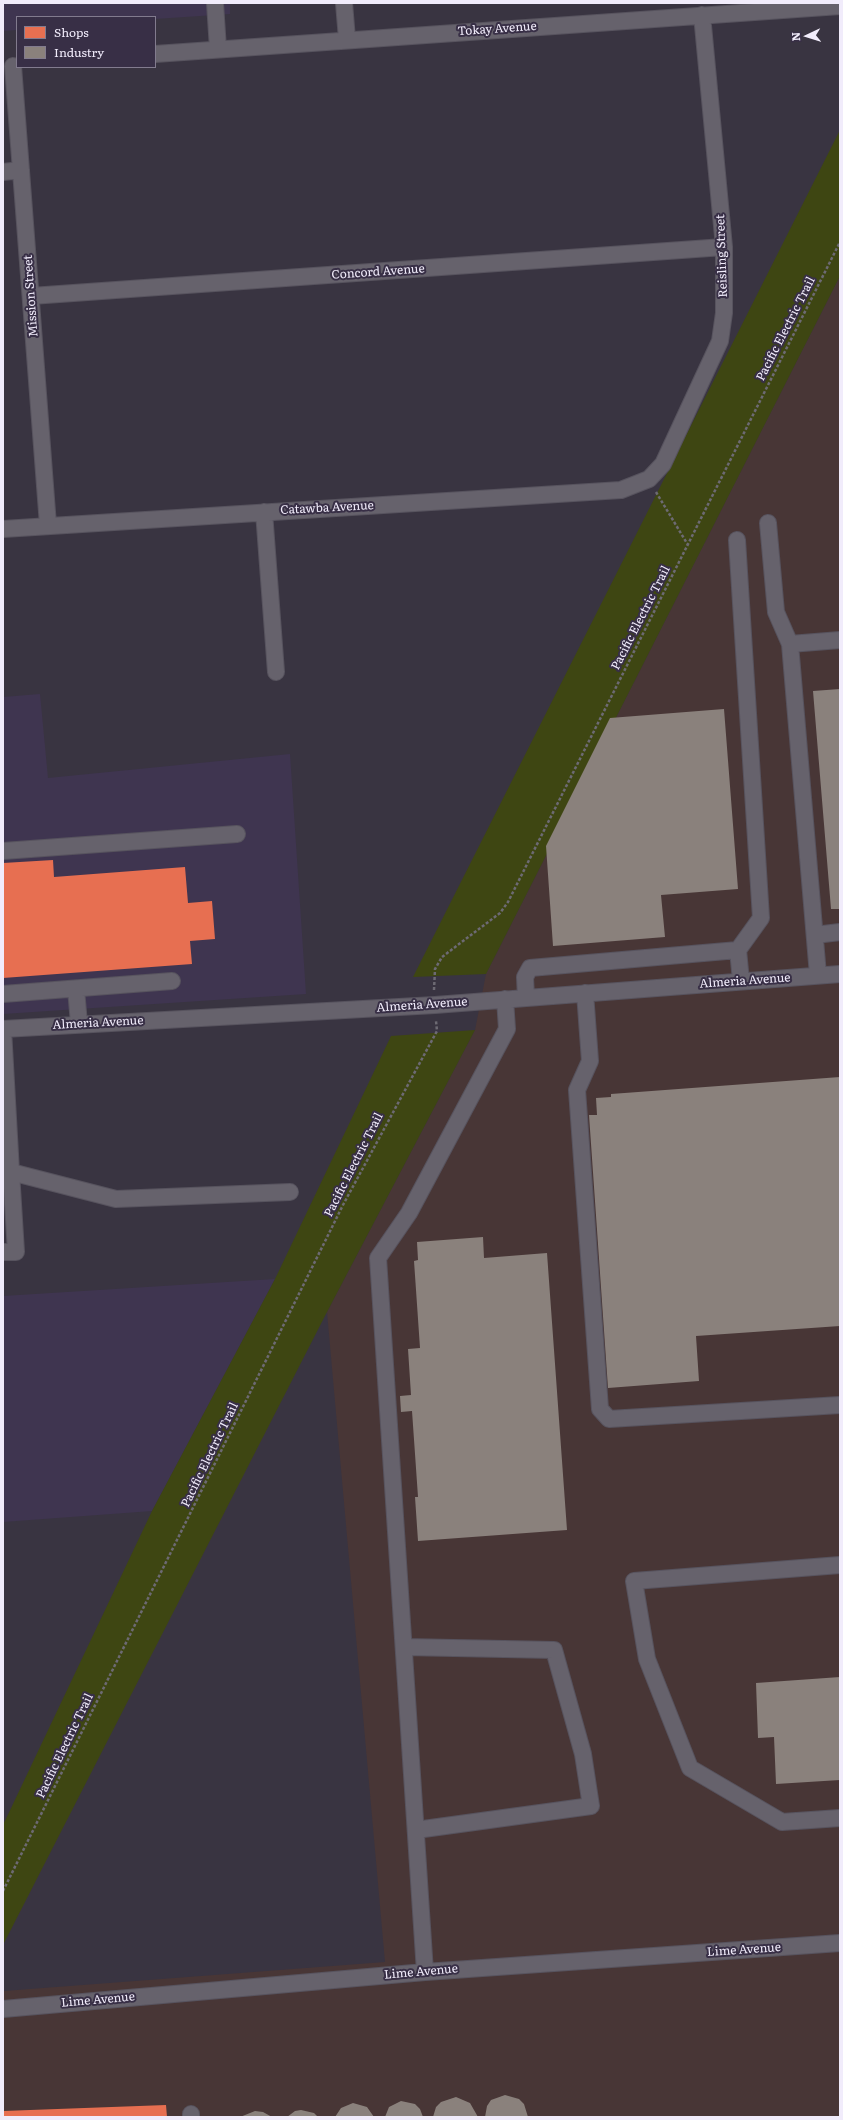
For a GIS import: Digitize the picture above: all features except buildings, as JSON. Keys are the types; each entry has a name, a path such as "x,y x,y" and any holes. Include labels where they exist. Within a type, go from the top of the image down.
{"street":[{"path":"215,3 218,49"},
{"path":"344,3 347,40"},
{"name":"Tokay Avenue","path":"156,54 840,6"},
{"name":"Reisling Street","path":"649,479 663,464 720,341 724,313 724,247 702,15"},
{"name":"Mission Street","path":"11,66 21,170 48,525"},
{"path":"3,172 21,170"},
{"name":"Concord Avenue","path":"31,296 724,247"},
{"name":"Catawba Avenue","path":"3,529 621,490 649,479"},
{"path":"264,512 276,672"},
{"path":"768,523 776,612 790,644 818,975"},
{"path":"737,540 762,918 738,950 741,981"},
{"path":"790,644 840,640"},
{"path":"3,851 237,834"},
{"path":"814,934 840,932"},
{"path":"526,998 525,978 530,968 738,950"},
{"name":"Almeria Avenue","path":"3,1029 435,1005 840,974"},
{"path":"3,994 172,981"},
{"path":"76,989 79,1024"},
{"path":"585,993 590,1061 577,1090 600,1409 609,1419 840,1405"},
{"path":"425,1972 378,1258 409,1213 507,1029 505,999"},
{"path":"3,1029 5,1107 16,1252 3,1252"},
{"path":"11,1172 116,1199 290,1192"},
{"path":"840,1566 634,1581 647,1659 690,1768 782,1822 840,1818"},
{"path":"404,1648 554,1650 584,1754 591,1806 416,1830"},
{"name":"Lime Avenue","path":"3,2009 425,1972 840,1943"}],"path":[{"name":"Pacific Electric Trail","path":"433,981 435,969 442,957 500,913 508,902 840,242"},
{"path":"649,479 688,545"},
{"name":"Pacific Electric Trail","path":"3,1891 343,1205 437,1031"}],"shaded area":[{"path":"3,3 230,3 230,14 156,19 156,16 16,16 16,30 3,31"},
{"path":"840,276 840,2117 3,2117 4,1991 385,1962 327,1312 475,1030 486,974"},
{"path":"40,694 48,778 290,754 306,994 3,1014 3,697"},
{"path":"275,1279 152,1511 3,1522 3,1296"}],"green space":[{"path":"840,130 840,276 486,974 413,977"},
{"path":"475,1030 327,1312 3,1945 3,1825 152,1511 275,1279 391,1036"}]}
